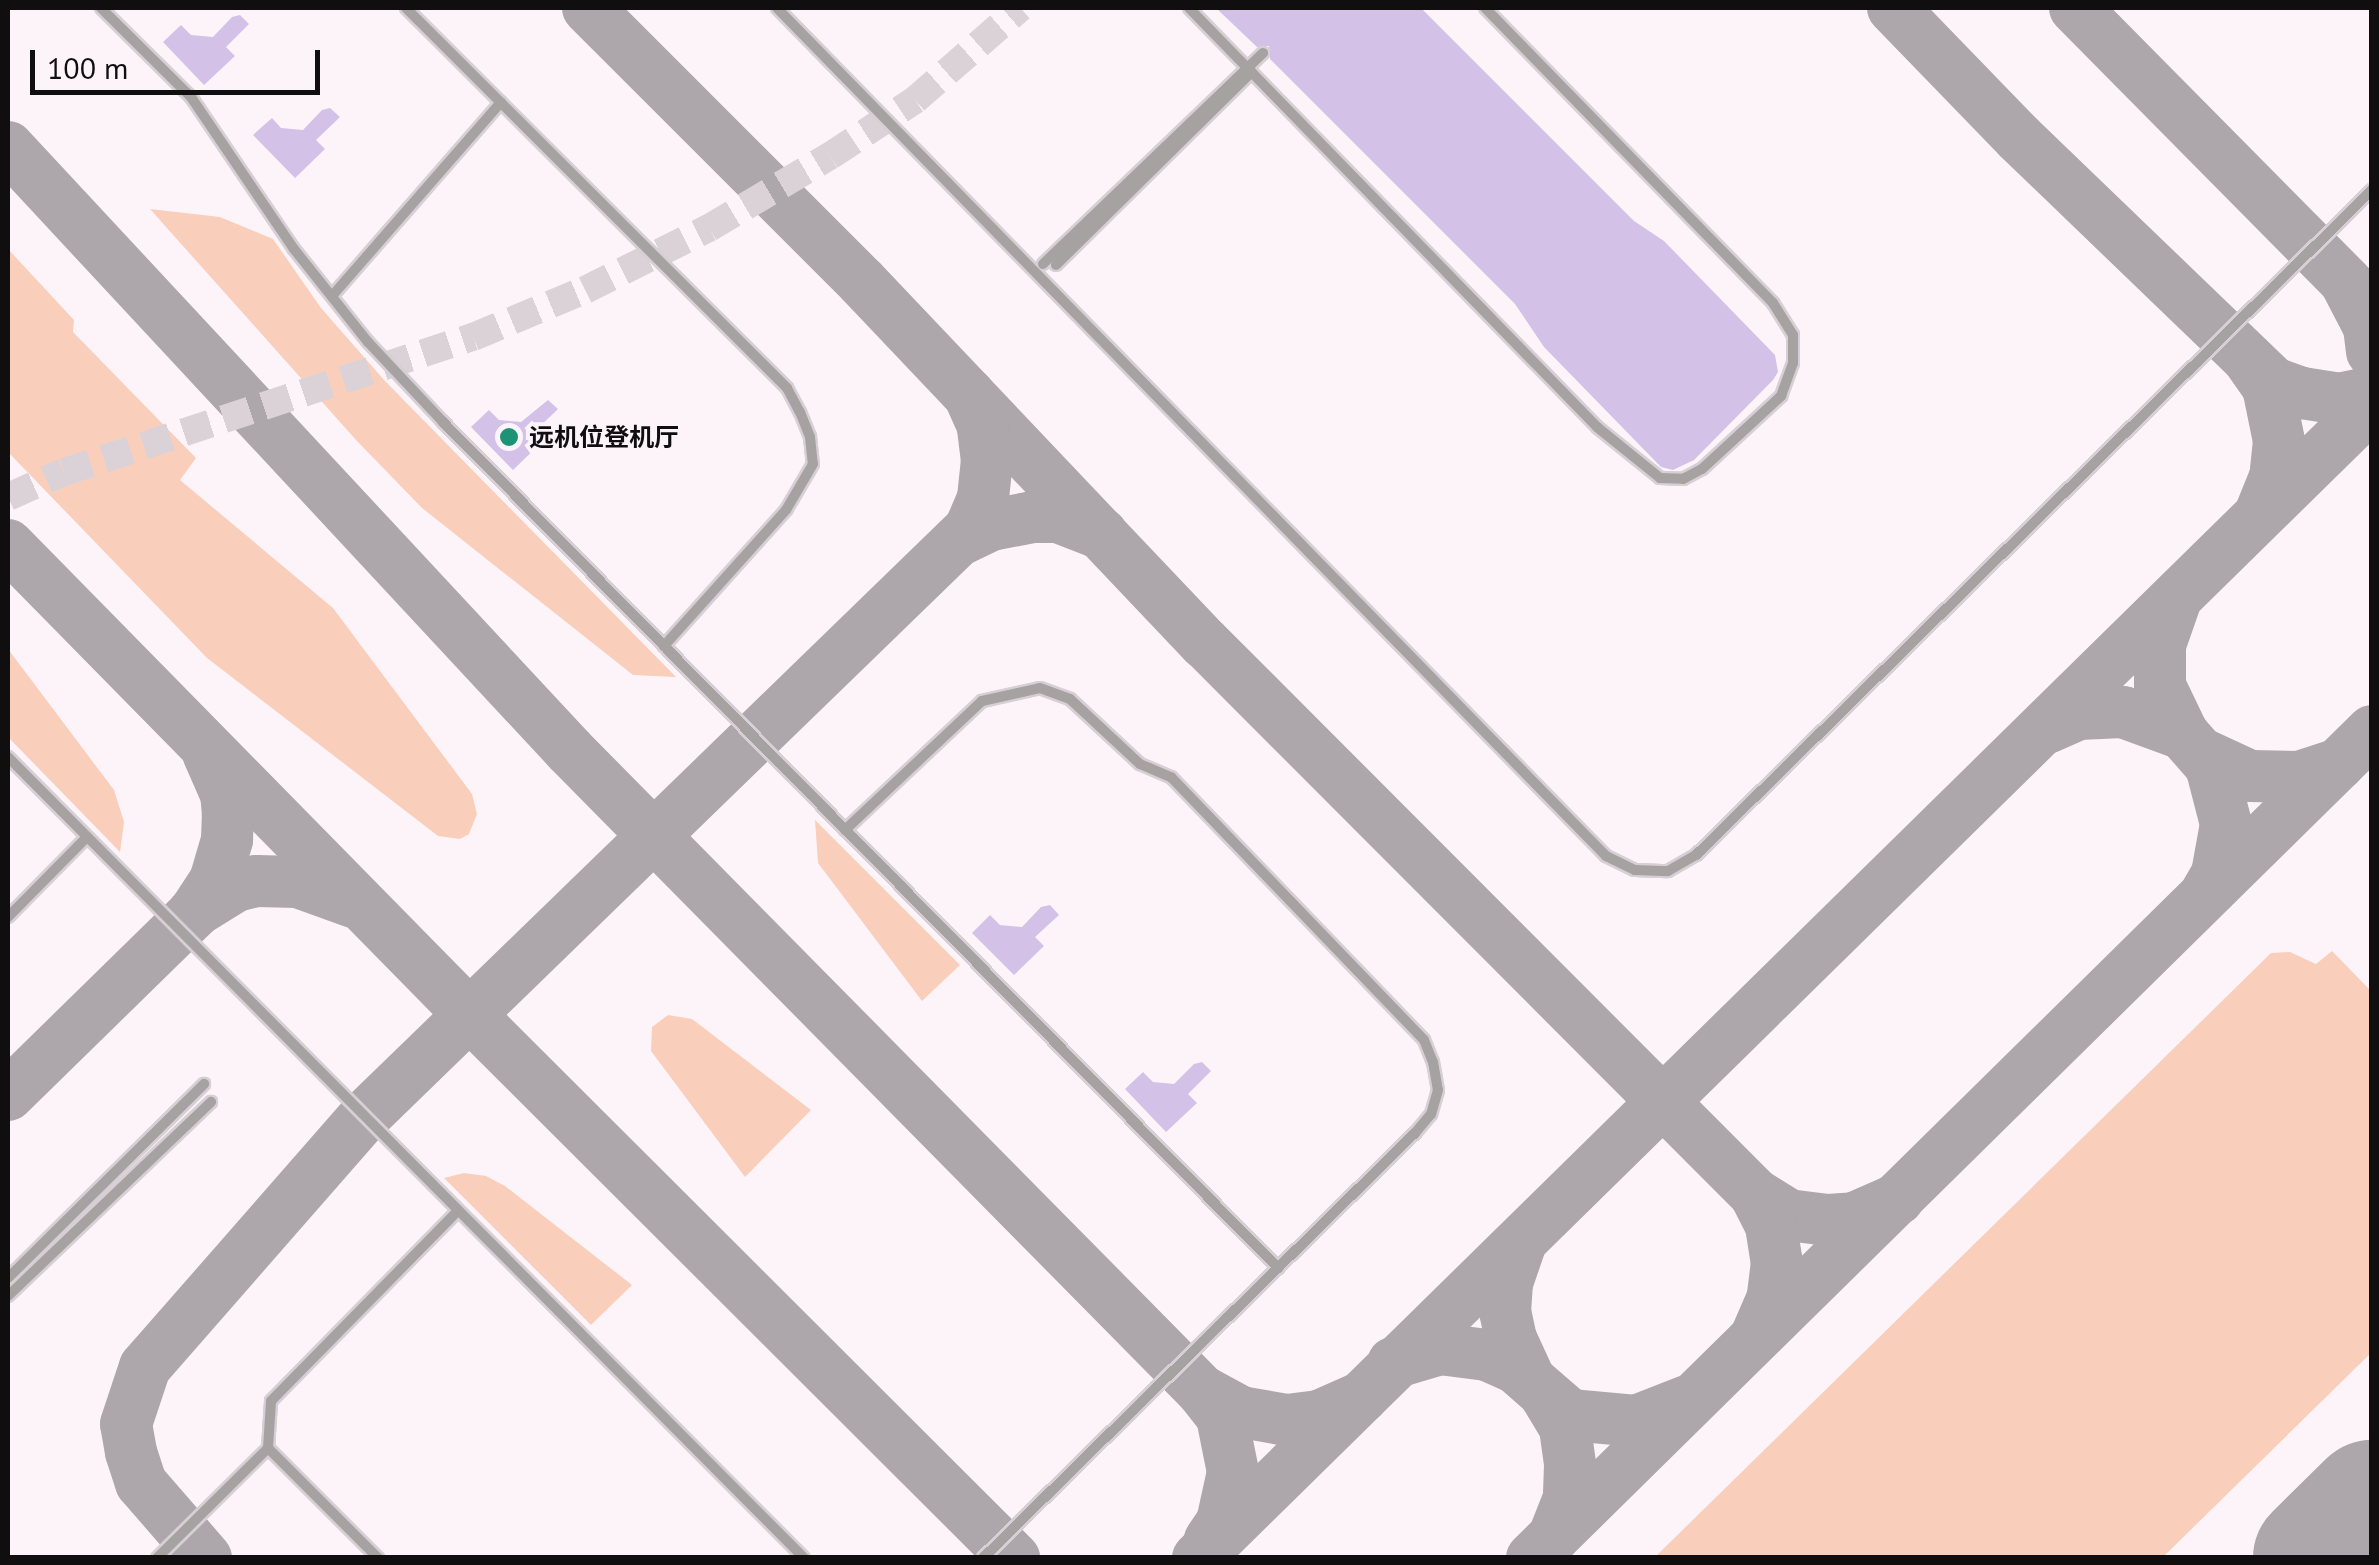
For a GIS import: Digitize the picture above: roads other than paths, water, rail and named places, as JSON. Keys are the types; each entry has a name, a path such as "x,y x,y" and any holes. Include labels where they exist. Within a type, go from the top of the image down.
{"lane":[{"path":"102,8 191,97 332,296 443,422 1278,1268"},
{"path":"406,8 787,388 810,437 813,464 786,510 664,646"},
{"path":"777,8 1606,856 1635,870 1668,871 1696,855 2372,190"},
{"path":"1189,8 1596,427 1660,478 1683,480 1702,470 1781,396 1794,364 1792,335 1773,302 1485,8"},
{"path":"1056,265 1263,52"},
{"path":"1043,264 1249,69"},
{"path":"332,296 501,102"},
{"path":"845,830 982,701 1011,691 1040,688 1070,699 1140,764 1171,777 1424,1040 1434,1062 1438,1090 1431,1114 983,1558"},
{"path":"8,757 804,1558"},
{"path":"8,917 86,838"},
{"path":"8,1278 204,1084"},
{"path":"8,1296 211,1102"},
{"path":"157,1558 268,1448 271,1401 458,1211"},
{"path":"268,1448 378,1558"}],"tunnel":[{"path":"8,497 64,472 473,337 585,290 709,228 830,156 915,100 1020,8"}],"place":[{"name":"远机位登机厅","path":"509,437"}]}
